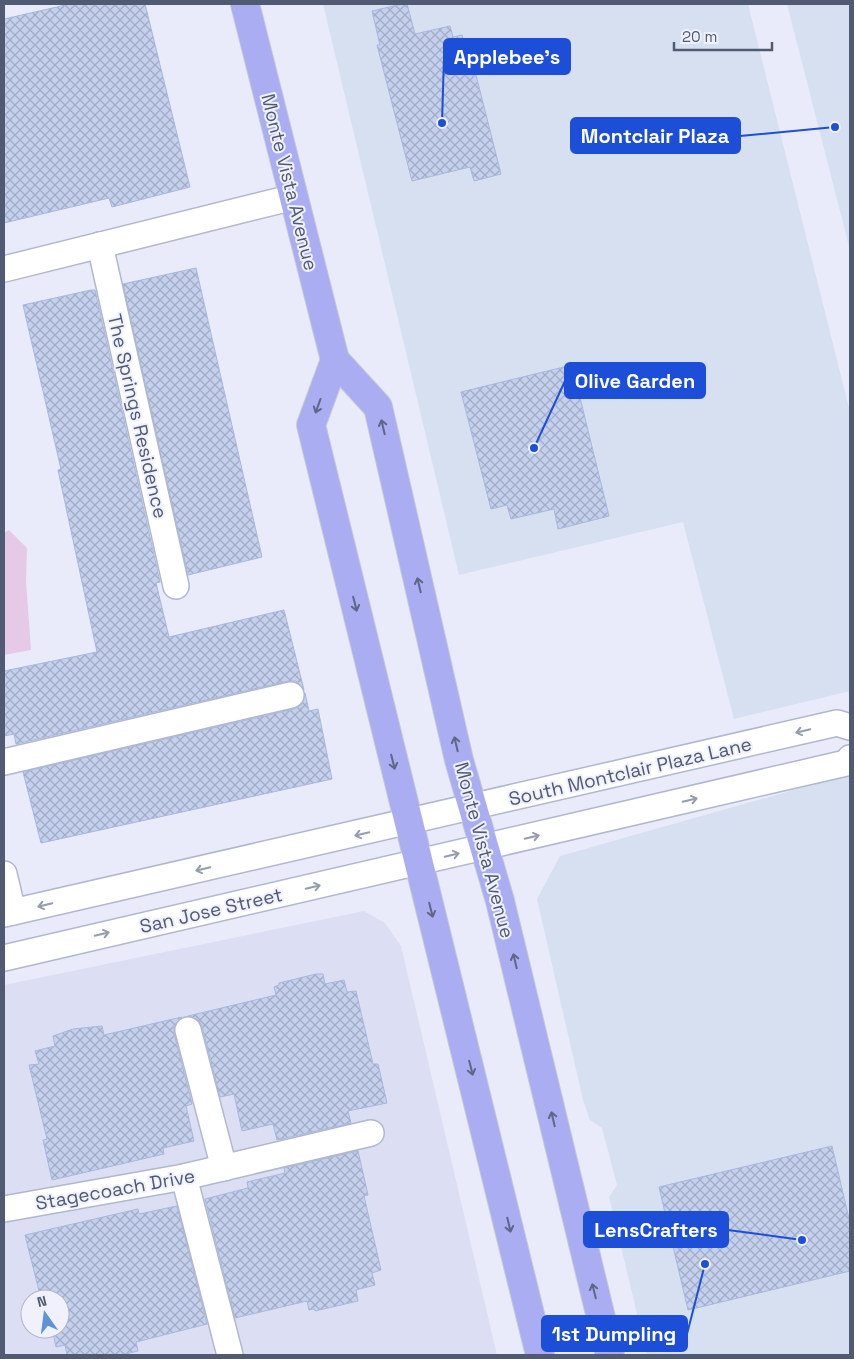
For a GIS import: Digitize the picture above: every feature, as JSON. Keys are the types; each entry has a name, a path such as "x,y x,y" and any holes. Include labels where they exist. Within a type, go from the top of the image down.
{"main road":[{"name":"Monte Vista Avenue","path":"245,4 335,360 378,407 459,760 500,901 610,1355"},
{"path":"335,360 311,425 540,1355"}],"street":[{"path":"4,269 294,198"},
{"name":"The Springs Residence","path":"100,245 176,586"},
{"path":"4,762 291,695"},
{"name":"South Montclair Plaza Lane","path":"409,823 837,723 850,727"},
{"path":"419,863 846,764 850,758"},
{"path":"4,874 9,913 409,823"},
{"name":"San Jose Street","path":"4,958 419,863"},
{"path":"188,1030 224,1168"},
{"name":"Stagecoach Drive","path":"5,1205 184,1177 371,1133"},
{"path":"184,1177 230,1355"}],"shaded area":[{"path":"323,4 748,4 850,412 850,691 734,719 683,522 459,575"},
{"path":"787,4 850,4 850,250"},
{"path":"9,530 27,548 26,581 31,650 4,655 4,533"},
{"path":"850,774 850,1355 647,1355 609,1197 617,1185 602,1128 590,1120 583,1100 537,899 560,856"},
{"path":"364,911 385,923 401,946 497,1355 4,1355 4,985"}],"building":[{"path":"70,4 145,4 190,187 112,207 109,198 4,223 4,19"},
{"path":"407,4 415,34 450,26 453,37 462,35 473,76 476,75 501,174 474,181 470,167 412,181 377,45 380,45 372,11"},
{"path":"196,268 262,557 188,575 123,284"},
{"path":"95,290 160,582 156,583 169,637 284,610 304,690 296,681 288,681 16,744 14,734 4,736 4,671 97,652 58,470 61,469 23,305"},
{"path":"572,365 609,516 558,529 554,509 511,519 507,505 491,509 461,392"},
{"path":"305,693 309,711 318,709 332,779 41,843 23,772 294,709 301,705"},
{"path":"323,974 325,984 344,980 347,992 356,991 373,1064 378,1064 387,1103 348,1111 351,1123 277,1140 273,1124 242,1131 234,1094 220,1097 202,1026 198,1020 188,1016 276,995 274,987 279,985 279,983"},
{"path":"182,1017 174,1026 174,1033 192,1104 186,1106 194,1141 163,1148 164,1154 52,1180 43,1140 47,1139 29,1065 39,1064 35,1051 55,1046 53,1036 73,1029 102,1026 104,1035"},
{"path":"832,1146 850,1223 850,1271 688,1310 659,1187"},
{"path":"358,1151 368,1195 364,1196 381,1270 372,1273 375,1285 356,1290 358,1301 315,1311 314,1309 309,1310 307,1301 235,1318 205,1199 248,1188 247,1182 285,1173 284,1168"},
{"path":"177,1206 207,1324 136,1342 138,1351 121,1355 67,1355 65,1345 56,1347 54,1339 70,1339 70,1289 38,1289 25,1235 138,1209 139,1214"}],"place":[{"name":"Applebee's","path":"442,123"},
{"name":"Montclair Plaza","path":"835,127"},
{"name":"Olive Garden","path":"534,448"},
{"name":"LensCrafters","path":"802,1240"},
{"name":"1st Dumpling","path":"705,1264"}]}
